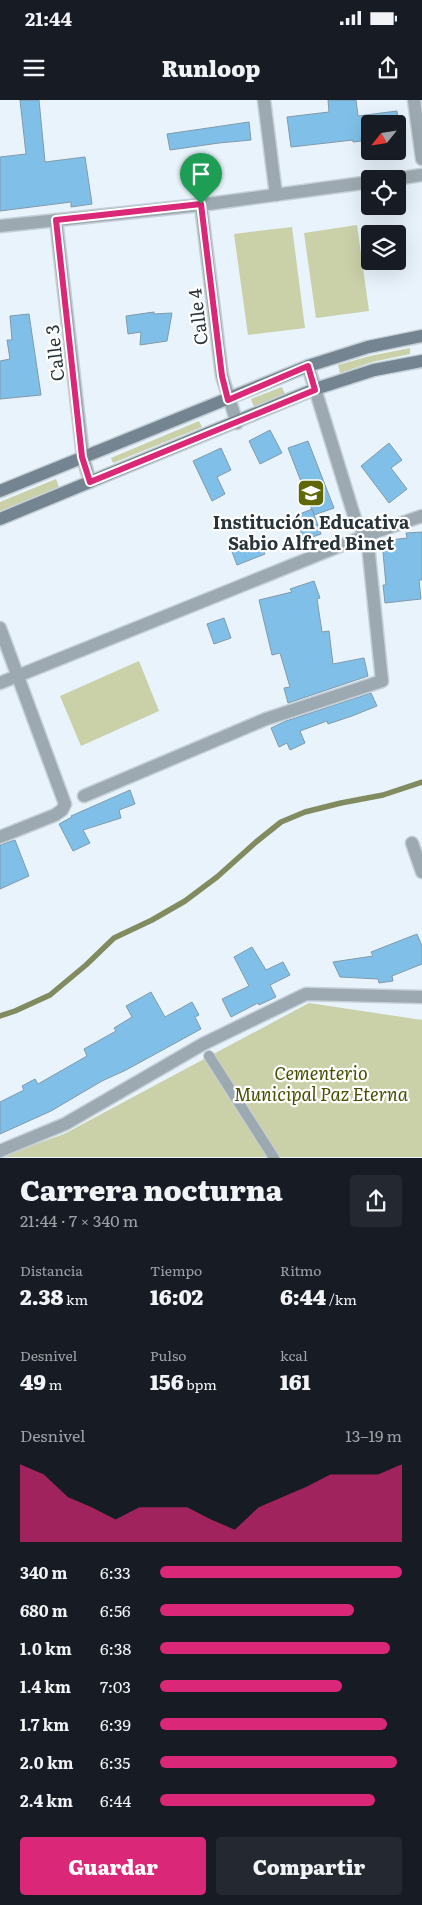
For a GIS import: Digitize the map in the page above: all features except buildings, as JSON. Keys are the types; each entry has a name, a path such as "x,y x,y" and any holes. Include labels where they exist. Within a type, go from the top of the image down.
{"street":[{"path":"264,100 276,195"},
{"path":"414,100 422,159"},
{"path":"406,177 422,175"},
{"path":"0,226 201,204 361,183"},
{"name":"Calle 4","path":"201,204 222,376 228,400 237,423"},
{"name":"Calle 3","path":"56,220 82,457 90,482"},
{"path":"0,491 308,366 368,347 422,336"},
{"path":"0,519 315,390 374,370 422,361"},
{"path":"84,796 266,719 382,681 367,535 356,522 308,366"},
{"path":"0,683 367,535 422,516"},
{"path":"0,628 65,804 62,810 55,815 0,837"},
{"path":"412,843 422,872"},
{"path":"0,1151 65,1124 203,1044 306,994 422,997"}],"lane":[{"path":"209,1056 274,1158"}],"green space":[{"path":"357,225 361,270 363,270 369,311 316,318 304,233"},
{"path":"292,227 305,328 248,335 234,234"},
{"path":"410,348 410,354 372,362 340,373 338,365"},
{"path":"282,387 285,394 254,407 251,399"},
{"path":"199,421 202,427 113,463 111,458"},
{"path":"56,479 59,487 0,511 0,502"},
{"path":"139,661 159,711 81,746 60,696"},
{"name":"Cementerio Municipal Paz Eterna","path":"309,1003 422,1020 422,1157 0,1157 64,1134"}],"waterway":[{"path":"0,1016 50,995 86,965 114,938 152,920 185,901 217,877 281,822 305,812 383,795 422,782"}],"place":[{"name":"Institución Educativa Sabio Alfred Binet","path":"311,493"}],"route":[{"path":"201,204 222,376 228,400 308,366 315,390 90,482 82,457 56,220 201,204"}]}
